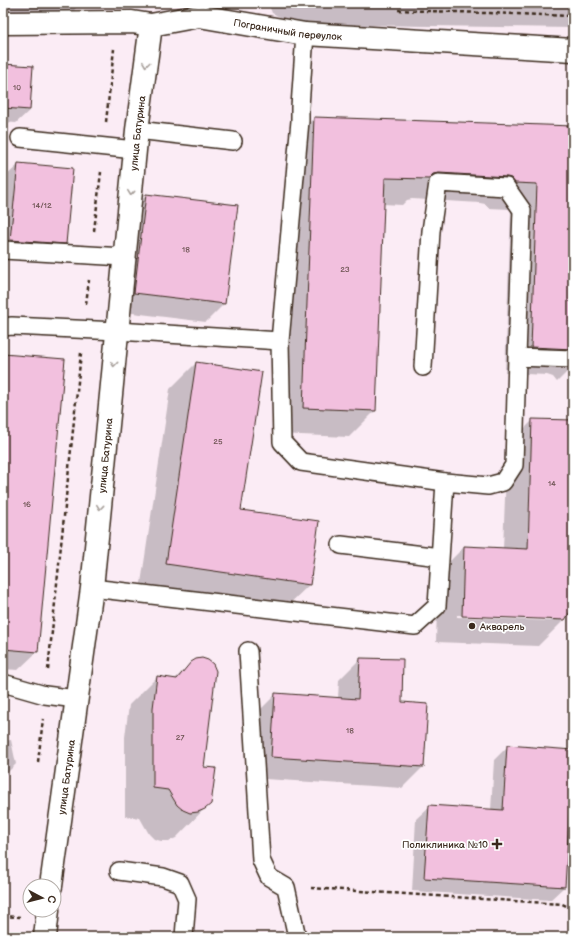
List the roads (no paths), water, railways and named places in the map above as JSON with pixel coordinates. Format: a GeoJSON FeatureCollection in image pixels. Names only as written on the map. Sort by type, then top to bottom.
{"type":"FeatureCollection","features":[{"type":"Feature","properties":{"kind":"street","name":"Пограничный переулок"},"geometry":{"type":"LineString","coordinates":[[3,23],[132,22],[151,25],[199,9],[305,34],[573,50]]}},
{"type":"Feature","properties":{"kind":"street","name":"улица Батурина"},"geometry":{"type":"LineString","coordinates":[[52,878],[92,588],[136,140],[151,25]]}},
{"type":"Feature","properties":{"kind":"street"},"geometry":{"type":"LineString","coordinates":[[45,937],[47,918]]}},
{"type":"Feature","properties":{"kind":"lane"},"geometry":{"type":"LineString","coordinates":[[305,34],[300,121],[280,341],[282,442],[301,462],[445,482],[488,486],[504,482],[514,465],[522,210],[506,187],[438,183],[431,231],[423,366]]}},
{"type":"Feature","properties":{"kind":"lane"},"geometry":{"type":"LineString","coordinates":[[20,138],[103,147],[136,140],[233,140]]}},
{"type":"Feature","properties":{"kind":"lane"},"geometry":{"type":"LineString","coordinates":[[3,250],[124,257]]}},
{"type":"Feature","properties":{"kind":"lane"},"geometry":{"type":"LineString","coordinates":[[3,327],[12,326],[84,329],[280,341]]}},
{"type":"Feature","properties":{"kind":"lane"},"geometry":{"type":"LineString","coordinates":[[517,356],[573,359]]}},
{"type":"Feature","properties":{"kind":"lane"},"geometry":{"type":"LineString","coordinates":[[92,588],[415,626],[437,606],[445,482]]}},
{"type":"Feature","properties":{"kind":"lane"},"geometry":{"type":"LineString","coordinates":[[341,545],[440,557]]}},
{"type":"Feature","properties":{"kind":"lane"},"geometry":{"type":"LineString","coordinates":[[248,651],[260,860],[269,876],[286,887],[297,937]]}},
{"type":"Feature","properties":{"kind":"lane"},"geometry":{"type":"LineString","coordinates":[[3,683],[45,695],[76,699]]}},
{"type":"Feature","properties":{"kind":"lane"},"geometry":{"type":"LineString","coordinates":[[119,871],[163,877],[180,883],[187,899],[184,937]]}},
{"type":"Feature","properties":{"kind":"place","name":"Акварель"},"geometry":{"type":"Point","coordinates":[472,626]}},
{"type":"Feature","properties":{"kind":"place","name":"Поликлиника №10"},"geometry":{"type":"Point","coordinates":[497,844]}}]}
